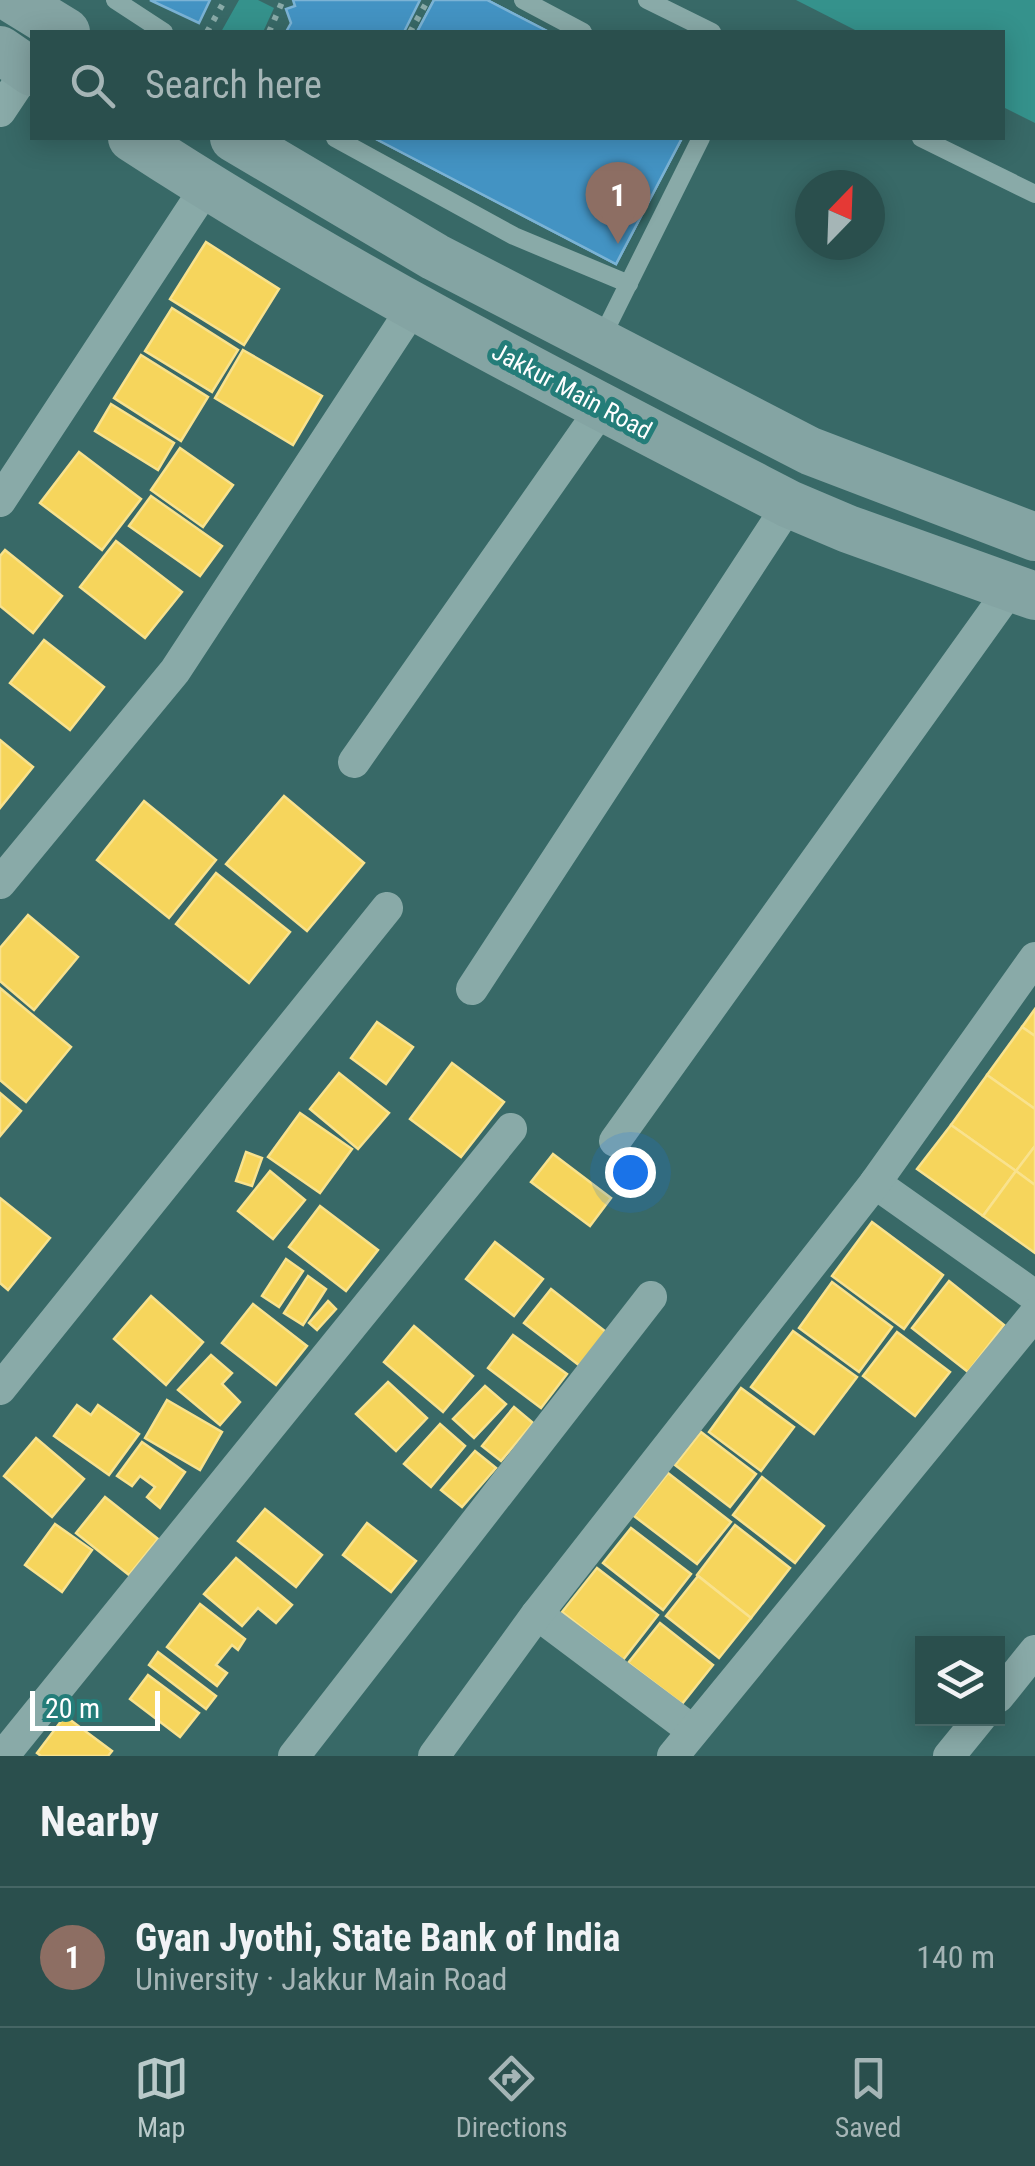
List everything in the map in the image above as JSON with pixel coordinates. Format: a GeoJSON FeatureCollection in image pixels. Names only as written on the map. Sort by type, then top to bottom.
{"type":"FeatureCollection","features":[{"type":"Feature","properties":{"kind":"main road"},"geometry":{"type":"LineString","coordinates":[[14,0],[63,30]]}},
{"type":"Feature","properties":{"kind":"main road","name":"Jakkur Main Road"},"geometry":{"type":"LineString","coordinates":[[135,140],[206,186],[414,306],[789,504],[1023,592]]}},
{"type":"Feature","properties":{"kind":"main road"},"geometry":{"type":"LineString","coordinates":[[237,140],[434,257],[810,451],[1035,537]]}},
{"type":"Feature","properties":{"kind":"street"},"geometry":{"type":"LineString","coordinates":[[0,110],[20,64]]}},
{"type":"Feature","properties":{"kind":"street"},"geometry":{"type":"LineString","coordinates":[[3,490],[206,186]]}},
{"type":"Feature","properties":{"kind":"street"},"geometry":{"type":"LineString","coordinates":[[0,884],[174,671],[414,306]]}},
{"type":"Feature","properties":{"kind":"street"},"geometry":{"type":"LineString","coordinates":[[354,762],[602,408]]}},
{"type":"Feature","properties":{"kind":"street"},"geometry":{"type":"LineString","coordinates":[[472,988],[789,504]]}},
{"type":"Feature","properties":{"kind":"street"},"geometry":{"type":"LineString","coordinates":[[615,1141],[1023,592]]}},
{"type":"Feature","properties":{"kind":"street"},"geometry":{"type":"LineString","coordinates":[[0,1390],[388,908]]}},
{"type":"Feature","properties":{"kind":"street"},"geometry":{"type":"LineString","coordinates":[[434,1756],[537,1614],[875,1183],[1035,958]]}},
{"type":"Feature","properties":{"kind":"street"},"geometry":{"type":"LineString","coordinates":[[3,1756],[510,1129]]}},
{"type":"Feature","properties":{"kind":"street"},"geometry":{"type":"LineString","coordinates":[[875,1183],[1035,1296]]}},
{"type":"Feature","properties":{"kind":"street"},"geometry":{"type":"LineString","coordinates":[[294,1756],[651,1297]]}},
{"type":"Feature","properties":{"kind":"street"},"geometry":{"type":"LineString","coordinates":[[537,1614],[683,1744],[1035,1314]]}},
{"type":"Feature","properties":{"kind":"street"},"geometry":{"type":"LineString","coordinates":[[1005,1688],[1035,1651]]}},
{"type":"Feature","properties":{"kind":"street"},"geometry":{"type":"LineString","coordinates":[[949,1756],[973,1726]]}},
{"type":"Feature","properties":{"kind":"lane"},"geometry":{"type":"LineString","coordinates":[[115,0],[161,30]]}},
{"type":"Feature","properties":{"kind":"lane"},"geometry":{"type":"LineString","coordinates":[[523,0],[579,30]]}},
{"type":"Feature","properties":{"kind":"lane"},"geometry":{"type":"LineString","coordinates":[[647,0],[708,30]]}},
{"type":"Feature","properties":{"kind":"lane"},"geometry":{"type":"LineString","coordinates":[[338,140],[514,236],[628,284]]}},
{"type":"Feature","properties":{"kind":"lane"},"geometry":{"type":"LineString","coordinates":[[599,344],[701,140]]}},
{"type":"Feature","properties":{"kind":"lane"},"geometry":{"type":"LineString","coordinates":[[926,140],[1035,194]]}},
{"type":"Feature","properties":{"kind":"path"},"geometry":{"type":"LineString","coordinates":[[208,30],[226,0]]}},
{"type":"Feature","properties":{"kind":"path"},"geometry":{"type":"LineString","coordinates":[[270,30],[284,0]]}},
{"type":"Feature","properties":{"kind":"path"},"geometry":{"type":"LineString","coordinates":[[411,30],[428,0]]}},
{"type":"Feature","properties":{"kind":"green space"},"geometry":{"type":"Polygon","coordinates":[[[239,0],[258,0],[274,8],[264,30],[222,30],[239,0]]]}},
{"type":"Feature","properties":{"kind":"green space"},"geometry":{"type":"Polygon","coordinates":[[[796,0],[1035,0],[1035,123],[1005,108],[1005,30],[855,30],[796,0]]]}},
{"type":"Feature","properties":{"kind":"building: Homes"},"geometry":{"type":"Polygon","coordinates":[[[206,242],[279,289],[244,345],[170,299],[206,242]]]}},
{"type":"Feature","properties":{"kind":"building: Homes"},"geometry":{"type":"Polygon","coordinates":[[[172,308],[238,350],[212,392],[145,351],[172,308]]]}},
{"type":"Feature","properties":{"kind":"building: Homes"},"geometry":{"type":"Polygon","coordinates":[[[243,350],[322,396],[293,445],[215,398],[243,350]]]}},
{"type":"Feature","properties":{"kind":"building: Homes"},"geometry":{"type":"Polygon","coordinates":[[[141,355],[208,397],[181,441],[114,398],[141,355]]]}},
{"type":"Feature","properties":{"kind":"building: Homes"},"geometry":{"type":"Polygon","coordinates":[[[111,404],[174,443],[158,470],[95,431],[111,404]]]}},
{"type":"Feature","properties":{"kind":"building: Homes"},"geometry":{"type":"Polygon","coordinates":[[[180,448],[233,485],[203,527],[151,490],[180,448]]]}},
{"type":"Feature","properties":{"kind":"building: Homes"},"geometry":{"type":"Polygon","coordinates":[[[79,452],[141,499],[102,550],[40,503],[79,452]]]}},
{"type":"Feature","properties":{"kind":"building: Homes"},"geometry":{"type":"Polygon","coordinates":[[[151,496],[222,546],[200,576],[129,526],[151,496]]]}},
{"type":"Feature","properties":{"kind":"building: Homes"},"geometry":{"type":"Polygon","coordinates":[[[116,541],[182,592],[145,638],[80,587],[116,541]]]}},
{"type":"Feature","properties":{"kind":"building: Homes"},"geometry":{"type":"Polygon","coordinates":[[[5,550],[62,596],[33,633],[0,606],[0,556],[5,550]]]}},
{"type":"Feature","properties":{"kind":"building: Homes"},"geometry":{"type":"Polygon","coordinates":[[[44,640],[104,687],[70,730],[10,683],[44,640]]]}},
{"type":"Feature","properties":{"kind":"building: Homes"},"geometry":{"type":"Polygon","coordinates":[[[0,740],[33,767],[0,808],[0,740]]]}},
{"type":"Feature","properties":{"kind":"building: Homes"},"geometry":{"type":"Polygon","coordinates":[[[284,796],[364,863],[307,931],[226,864],[284,796]]]}},
{"type":"Feature","properties":{"kind":"building: Homes"},"geometry":{"type":"Polygon","coordinates":[[[144,801],[216,860],[169,918],[97,860],[144,801]]]}},
{"type":"Feature","properties":{"kind":"building: Homes"},"geometry":{"type":"Polygon","coordinates":[[[216,873],[290,932],[249,983],[176,924],[216,873]]]}},
{"type":"Feature","properties":{"kind":"building: Homes"},"geometry":{"type":"Polygon","coordinates":[[[28,915],[78,957],[34,1010],[0,981],[0,948],[28,915]]]}},
{"type":"Feature","properties":{"kind":"building: Homes"},"geometry":{"type":"Polygon","coordinates":[[[0,988],[71,1047],[26,1102],[0,1080],[0,988]]]}},
{"type":"Feature","properties":{"kind":"building: Homes"},"geometry":{"type":"Polygon","coordinates":[[[1035,1009],[1035,1036],[1022,1027],[1035,1009]]]}},
{"type":"Feature","properties":{"kind":"building: Homes"},"geometry":{"type":"Polygon","coordinates":[[[377,1022],[413,1047],[386,1084],[351,1058],[377,1022]]]}},
{"type":"Feature","properties":{"kind":"building: Homes"},"geometry":{"type":"Polygon","coordinates":[[[1022,1027],[1035,1036],[1035,1109],[987,1075],[1022,1027]]]}},
{"type":"Feature","properties":{"kind":"building: Homes"},"geometry":{"type":"Polygon","coordinates":[[[452,1063],[504,1102],[461,1157],[410,1119],[452,1063]]]}},
{"type":"Feature","properties":{"kind":"building: Homes"},"geometry":{"type":"Polygon","coordinates":[[[339,1073],[389,1113],[358,1149],[310,1109],[339,1073]]]}},
{"type":"Feature","properties":{"kind":"building: Homes"},"geometry":{"type":"Polygon","coordinates":[[[987,1075],[1035,1109],[1035,1146],[1016,1171],[951,1125],[987,1075]]]}},
{"type":"Feature","properties":{"kind":"building: Homes"},"geometry":{"type":"Polygon","coordinates":[[[0,1093],[21,1111],[0,1136],[0,1093]]]}},
{"type":"Feature","properties":{"kind":"building: Homes"},"geometry":{"type":"Polygon","coordinates":[[[300,1113],[352,1149],[320,1193],[268,1157],[300,1113]]]}},
{"type":"Feature","properties":{"kind":"building: Homes"},"geometry":{"type":"Polygon","coordinates":[[[951,1125],[1016,1171],[983,1216],[917,1169],[951,1125]]]}},
{"type":"Feature","properties":{"kind":"building: Homes"},"geometry":{"type":"Polygon","coordinates":[[[1035,1146],[1035,1185],[1016,1171],[1035,1146]]]}},
{"type":"Feature","properties":{"kind":"building: Homes"},"geometry":{"type":"Polygon","coordinates":[[[246,1152],[262,1158],[252,1186],[236,1181],[246,1152]]]}},
{"type":"Feature","properties":{"kind":"building: Homes"},"geometry":{"type":"Polygon","coordinates":[[[553,1154],[611,1198],[590,1226],[531,1182],[553,1154]]]}},
{"type":"Feature","properties":{"kind":"building: Homes"},"geometry":{"type":"Polygon","coordinates":[[[270,1171],[305,1200],[273,1239],[238,1211],[270,1171]]]}},
{"type":"Feature","properties":{"kind":"building: Homes"},"geometry":{"type":"Polygon","coordinates":[[[1016,1171],[1035,1185],[1035,1253],[983,1216],[1016,1171]]]}},
{"type":"Feature","properties":{"kind":"building: Homes"},"geometry":{"type":"Polygon","coordinates":[[[0,1198],[50,1238],[8,1290],[0,1283],[0,1198]]]}},
{"type":"Feature","properties":{"kind":"building: Homes"},"geometry":{"type":"Polygon","coordinates":[[[320,1206],[378,1250],[346,1291],[289,1247],[320,1206]]]}},
{"type":"Feature","properties":{"kind":"building: Homes"},"geometry":{"type":"Polygon","coordinates":[[[872,1222],[943,1275],[904,1329],[832,1276],[872,1222]]]}},
{"type":"Feature","properties":{"kind":"building: Homes"},"geometry":{"type":"Polygon","coordinates":[[[495,1242],[543,1279],[514,1316],[466,1279],[495,1242]]]}},
{"type":"Feature","properties":{"kind":"building: Homes"},"geometry":{"type":"Polygon","coordinates":[[[286,1259],[303,1271],[279,1307],[262,1296],[286,1259]]]}},
{"type":"Feature","properties":{"kind":"building: Homes"},"geometry":{"type":"Polygon","coordinates":[[[308,1276],[326,1289],[303,1325],[284,1313],[308,1276]]]}},
{"type":"Feature","properties":{"kind":"building: Homes"},"geometry":{"type":"Polygon","coordinates":[[[949,1281],[1004,1325],[968,1372],[912,1328],[949,1281]]]}},
{"type":"Feature","properties":{"kind":"building: Homes"},"geometry":{"type":"Polygon","coordinates":[[[832,1282],[892,1327],[859,1372],[799,1328],[832,1282]]]}},
{"type":"Feature","properties":{"kind":"building: Homes"},"geometry":{"type":"Polygon","coordinates":[[[551,1289],[606,1332],[580,1366],[524,1323],[551,1289]]]}},
{"type":"Feature","properties":{"kind":"building: Homes"},"geometry":{"type":"Polygon","coordinates":[[[151,1296],[203,1342],[166,1385],[114,1339],[151,1296]]]}},
{"type":"Feature","properties":{"kind":"building: Homes"},"geometry":{"type":"Polygon","coordinates":[[[328,1301],[336,1309],[317,1330],[309,1323],[328,1301]]]}},
{"type":"Feature","properties":{"kind":"building: Homes"},"geometry":{"type":"Polygon","coordinates":[[[253,1304],[307,1346],[276,1385],[222,1343],[253,1304]]]}},
{"type":"Feature","properties":{"kind":"building: Homes"},"geometry":{"type":"Polygon","coordinates":[[[414,1326],[473,1376],[443,1412],[384,1362],[414,1326]]]}},
{"type":"Feature","properties":{"kind":"building: Homes"},"geometry":{"type":"Polygon","coordinates":[[[793,1331],[857,1377],[814,1434],[751,1387],[793,1331]]]}},
{"type":"Feature","properties":{"kind":"building: Homes"},"geometry":{"type":"Polygon","coordinates":[[[897,1332],[950,1372],[915,1416],[863,1376],[897,1332]]]}},
{"type":"Feature","properties":{"kind":"building: Homes"},"geometry":{"type":"Polygon","coordinates":[[[513,1335],[567,1374],[541,1408],[488,1368],[513,1335]]]}},
{"type":"Feature","properties":{"kind":"building: Homes"},"geometry":{"type":"Polygon","coordinates":[[[211,1355],[232,1373],[222,1384],[240,1402],[220,1425],[178,1390],[211,1355]]]}},
{"type":"Feature","properties":{"kind":"building: Homes"},"geometry":{"type":"Polygon","coordinates":[[[388,1382],[427,1418],[396,1451],[356,1414],[388,1382]]]}},
{"type":"Feature","properties":{"kind":"building: Homes"},"geometry":{"type":"Polygon","coordinates":[[[485,1386],[506,1404],[474,1438],[453,1419],[485,1386]]]}},
{"type":"Feature","properties":{"kind":"building: Homes"},"geometry":{"type":"Polygon","coordinates":[[[741,1388],[794,1427],[761,1471],[709,1432],[741,1388]]]}},
{"type":"Feature","properties":{"kind":"building: Homes"},"geometry":{"type":"Polygon","coordinates":[[[167,1400],[222,1432],[200,1470],[145,1438],[167,1400]]]}},
{"type":"Feature","properties":{"kind":"building: Homes"},"geometry":{"type":"Polygon","coordinates":[[[77,1405],[91,1415],[98,1405],[139,1434],[109,1475],[54,1436],[77,1405]]]}},
{"type":"Feature","properties":{"kind":"building: Homes"},"geometry":{"type":"Polygon","coordinates":[[[514,1407],[533,1423],[501,1461],[482,1446],[514,1407]]]}},
{"type":"Feature","properties":{"kind":"building: Homes"},"geometry":{"type":"Polygon","coordinates":[[[440,1424],[465,1446],[431,1487],[404,1464],[440,1424]]]}},
{"type":"Feature","properties":{"kind":"building: Homes"},"geometry":{"type":"Polygon","coordinates":[[[701,1432],[756,1474],[730,1507],[675,1465],[701,1432]]]}},
{"type":"Feature","properties":{"kind":"building: Homes"},"geometry":{"type":"Polygon","coordinates":[[[36,1438],[84,1479],[52,1517],[4,1476],[36,1438]]]}},
{"type":"Feature","properties":{"kind":"building: Homes"},"geometry":{"type":"Polygon","coordinates":[[[142,1442],[185,1472],[160,1508],[147,1497],[155,1487],[140,1476],[132,1486],[117,1476],[142,1442]]]}},
{"type":"Feature","properties":{"kind":"building: Homes"},"geometry":{"type":"Polygon","coordinates":[[[475,1451],[496,1468],[462,1507],[441,1490],[475,1451]]]}},
{"type":"Feature","properties":{"kind":"building: Homes"},"geometry":{"type":"Polygon","coordinates":[[[668,1473],[731,1522],[697,1564],[634,1516],[668,1473]]]}},
{"type":"Feature","properties":{"kind":"building: Homes"},"geometry":{"type":"Polygon","coordinates":[[[762,1477],[824,1526],[795,1563],[733,1515],[762,1477]]]}},
{"type":"Feature","properties":{"kind":"building: Homes"},"geometry":{"type":"Polygon","coordinates":[[[105,1497],[158,1539],[129,1575],[76,1533],[105,1497]]]}},
{"type":"Feature","properties":{"kind":"building: Homes"},"geometry":{"type":"Polygon","coordinates":[[[265,1509],[322,1555],[296,1587],[238,1541],[265,1509]]]}},
{"type":"Feature","properties":{"kind":"building: Homes"},"geometry":{"type":"Polygon","coordinates":[[[367,1523],[416,1561],[391,1592],[343,1555],[367,1523]]]}},
{"type":"Feature","properties":{"kind":"building: Homes"},"geometry":{"type":"Polygon","coordinates":[[[55,1524],[92,1550],[62,1592],[25,1565],[55,1524]]]}},
{"type":"Feature","properties":{"kind":"building: Homes"},"geometry":{"type":"Polygon","coordinates":[[[735,1525],[790,1568],[751,1618],[697,1575],[735,1525]]]}},
{"type":"Feature","properties":{"kind":"building: Homes"},"geometry":{"type":"Polygon","coordinates":[[[631,1528],[691,1574],[663,1610],[603,1563],[631,1528]]]}},
{"type":"Feature","properties":{"kind":"building: Homes"},"geometry":{"type":"Polygon","coordinates":[[[236,1558],[292,1605],[276,1623],[258,1608],[242,1626],[204,1594],[236,1558]]]}},
{"type":"Feature","properties":{"kind":"building: Homes"},"geometry":{"type":"Polygon","coordinates":[[[597,1568],[658,1615],[623,1660],[562,1612],[597,1568]]]}},
{"type":"Feature","properties":{"kind":"building: Homes"},"geometry":{"type":"Polygon","coordinates":[[[698,1576],[751,1618],[719,1658],[666,1616],[698,1576]]]}},
{"type":"Feature","properties":{"kind":"building: Homes"},"geometry":{"type":"Polygon","coordinates":[[[200,1604],[245,1639],[238,1650],[232,1645],[216,1665],[227,1673],[217,1686],[167,1647],[200,1604]]]}},
{"type":"Feature","properties":{"kind":"building: Homes"},"geometry":{"type":"Polygon","coordinates":[[[660,1623],[713,1665],[682,1704],[628,1663],[660,1623]]]}},
{"type":"Feature","properties":{"kind":"building: Homes"},"geometry":{"type":"Polygon","coordinates":[[[158,1652],[216,1696],[206,1709],[149,1665],[158,1652]]]}},
{"type":"Feature","properties":{"kind":"building: Homes"},"geometry":{"type":"Polygon","coordinates":[[[148,1675],[199,1713],[180,1737],[130,1699],[148,1675]]]}},
{"type":"Feature","properties":{"kind":"building: Homes"},"geometry":{"type":"Polygon","coordinates":[[[65,1716],[112,1751],[108,1756],[37,1753],[65,1716]]]}},
{"type":"Feature","properties":{"kind":"building: Schools"},"geometry":{"type":"Polygon","coordinates":[[[150,0],[210,0],[199,23],[150,0]]]}},
{"type":"Feature","properties":{"kind":"building: Schools"},"geometry":{"type":"Polygon","coordinates":[[[293,0],[420,0],[405,30],[287,30],[291,23],[286,9],[295,6],[293,0]]]}},
{"type":"Feature","properties":{"kind":"building: Schools"},"geometry":{"type":"Polygon","coordinates":[[[434,0],[487,0],[545,30],[418,30],[434,0]]]}},
{"type":"Feature","properties":{"kind":"building: Schools"},"geometry":{"type":"Polygon","coordinates":[[[434,0],[487,0],[545,30],[418,30],[434,0]]]}},
{"type":"Feature","properties":{"kind":"building: Schools"},"geometry":{"type":"Polygon","coordinates":[[[378,140],[470,140],[517,163],[529,140],[602,140],[575,193],[599,206],[633,140],[681,140],[616,264],[378,140]]]}},
{"type":"Feature","properties":{"kind":"building: Schools"},"geometry":{"type":"Polygon","coordinates":[[[378,140],[681,140],[616,264],[378,140]]]}},
{"type":"Feature","properties":{"kind":"place","name":"Gyan Jyothi, State Bank of India"},"geometry":{"type":"Point","coordinates":[618,244]}}]}
